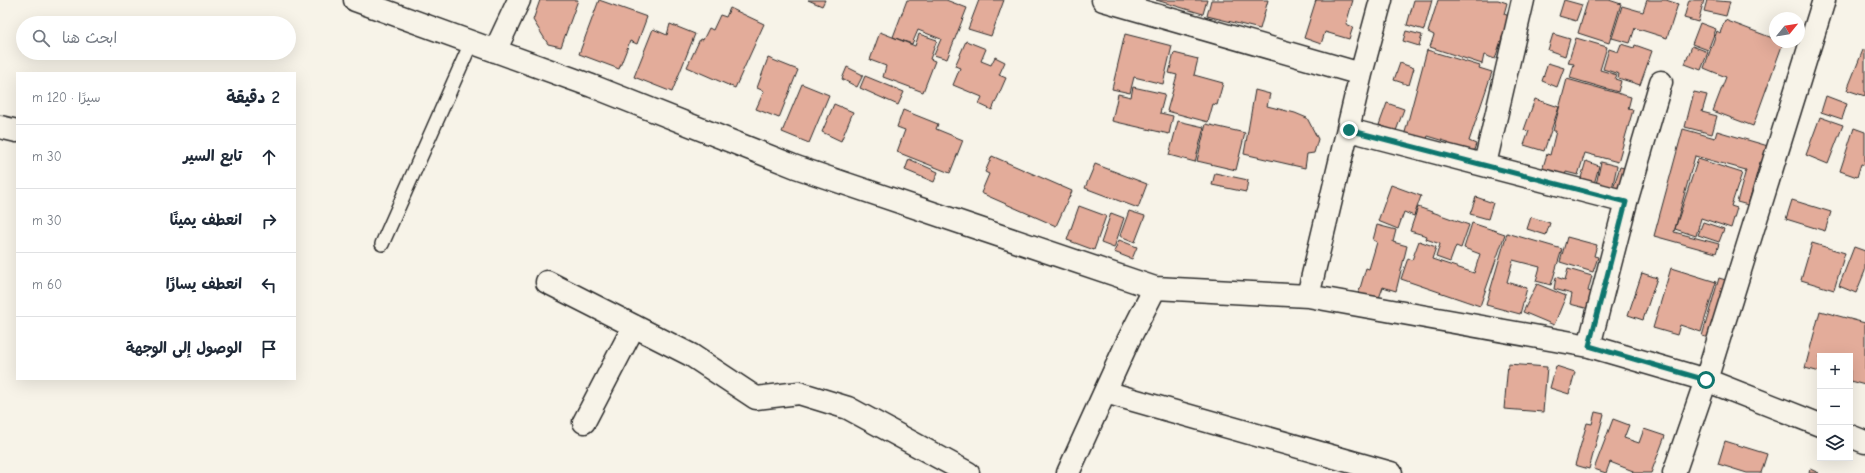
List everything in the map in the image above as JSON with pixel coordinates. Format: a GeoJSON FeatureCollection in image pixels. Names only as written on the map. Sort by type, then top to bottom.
{"type":"FeatureCollection","features":[{"type":"Feature","properties":{"kind":"street"},"geometry":{"type":"LineString","coordinates":[[355,0],[592,86],[796,167],[1155,288],[1308,296],[1589,346],[1706,380],[1817,423]]}},
{"type":"Feature","properties":{"kind":"street"},"geometry":{"type":"LineString","coordinates":[[495,51],[519,0]]}},
{"type":"Feature","properties":{"kind":"street"},"geometry":{"type":"LineString","coordinates":[[1103,0],[1361,74]]}},
{"type":"Feature","properties":{"kind":"street"},"geometry":{"type":"LineString","coordinates":[[1308,296],[1349,130],[1361,74],[1381,0]]}},
{"type":"Feature","properties":{"kind":"street"},"geometry":{"type":"LineString","coordinates":[[1486,164],[1523,0]]}},
{"type":"Feature","properties":{"kind":"street"},"geometry":{"type":"LineString","coordinates":[[1674,473],[1706,380],[1824,0]]}},
{"type":"Feature","properties":{"kind":"street"},"geometry":{"type":"LineString","coordinates":[[1589,346],[1626,202],[1661,82]]}},
{"type":"Feature","properties":{"kind":"street"},"geometry":{"type":"LineString","coordinates":[[0,128],[16,131]]}},
{"type":"Feature","properties":{"kind":"street"},"geometry":{"type":"LineString","coordinates":[[1349,130],[1486,164],[1626,202]]}},
{"type":"Feature","properties":{"kind":"street"},"geometry":{"type":"LineString","coordinates":[[546,282],[691,355],[756,398],[799,394],[848,408],[968,473]]}},
{"type":"Feature","properties":{"kind":"street"},"geometry":{"type":"LineString","coordinates":[[1068,473],[1128,341],[1155,288]]}},
{"type":"Feature","properties":{"kind":"street"},"geometry":{"type":"LineString","coordinates":[[584,422],[634,326]]}},
{"type":"Feature","properties":{"kind":"street"},"geometry":{"type":"LineString","coordinates":[[1105,392],[1391,473]]}},
{"type":"Feature","properties":{"kind":"street"},"geometry":{"type":"LineString","coordinates":[[1853,437],[1865,442]]}},
{"type":"Feature","properties":{"kind":"lane"},"geometry":{"type":"LineString","coordinates":[[382,244],[471,43]]}},
{"type":"Feature","properties":{"kind":"building"},"geometry":{"type":"Polygon","coordinates":[[[540,0],[578,0],[561,47],[548,44],[533,20],[540,0]]]}},
{"type":"Feature","properties":{"kind":"building"},"geometry":{"type":"Polygon","coordinates":[[[599,0],[647,17],[637,44],[630,41],[619,69],[579,54],[599,0]]]}},
{"type":"Feature","properties":{"kind":"building"},"geometry":{"type":"Polygon","coordinates":[[[808,0],[825,0],[822,6],[808,0]]]}},
{"type":"Feature","properties":{"kind":"building"},"geometry":{"type":"Polygon","coordinates":[[[907,0],[946,0],[967,8],[947,59],[934,55],[941,39],[918,30],[912,44],[893,37],[907,0]]]}},
{"type":"Feature","properties":{"kind":"building"},"geometry":{"type":"Polygon","coordinates":[[[979,0],[1004,0],[991,36],[968,29],[979,0]]]}},
{"type":"Feature","properties":{"kind":"building"},"geometry":{"type":"Polygon","coordinates":[[[1156,0],[1207,0],[1203,14],[1156,0]]]}},
{"type":"Feature","properties":{"kind":"building"},"geometry":{"type":"Polygon","coordinates":[[[1211,0],[1268,0],[1260,29],[1207,16],[1211,0]]]}},
{"type":"Feature","properties":{"kind":"building"},"geometry":{"type":"Polygon","coordinates":[[[1316,0],[1353,0],[1346,24],[1353,27],[1349,39],[1325,32],[1321,44],[1304,38],[1316,0]]]}},
{"type":"Feature","properties":{"kind":"building"},"geometry":{"type":"Polygon","coordinates":[[[1414,0],[1432,0],[1424,30],[1407,25],[1414,0]]]}},
{"type":"Feature","properties":{"kind":"building"},"geometry":{"type":"Polygon","coordinates":[[[1438,0],[1498,0],[1507,3],[1504,14],[1509,16],[1495,59],[1484,55],[1482,64],[1430,47],[1434,35],[1428,32],[1438,0]]]}},
{"type":"Feature","properties":{"kind":"building"},"geometry":{"type":"Polygon","coordinates":[[[1564,0],[1582,5],[1576,21],[1559,16],[1564,0]]]}},
{"type":"Feature","properties":{"kind":"building"},"geometry":{"type":"Polygon","coordinates":[[[1588,0],[1609,0],[1621,4],[1609,43],[1578,33],[1588,0]]]}},
{"type":"Feature","properties":{"kind":"building"},"geometry":{"type":"Polygon","coordinates":[[[1647,0],[1666,0],[1678,4],[1667,38],[1635,28],[1630,43],[1612,38],[1622,6],[1643,12],[1647,0]]]}},
{"type":"Feature","properties":{"kind":"building"},"geometry":{"type":"Polygon","coordinates":[[[1689,0],[1704,0],[1698,22],[1684,18],[1689,0]]]}},
{"type":"Feature","properties":{"kind":"building"},"geometry":{"type":"Polygon","coordinates":[[[1707,0],[1730,2],[1726,16],[1704,11],[1707,0]]]}},
{"type":"Feature","properties":{"kind":"building"},"geometry":{"type":"Polygon","coordinates":[[[730,8],[764,24],[735,88],[687,67],[700,39],[703,40],[709,28],[713,30],[720,15],[726,17],[730,8]]]}},
{"type":"Feature","properties":{"kind":"building"},"geometry":{"type":"Polygon","coordinates":[[[1725,20],[1769,37],[1769,48],[1781,48],[1753,126],[1713,111],[1726,77],[1704,68],[1717,31],[1720,33],[1725,20]]]}},
{"type":"Feature","properties":{"kind":"building"},"geometry":{"type":"Polygon","coordinates":[[[1700,23],[1716,29],[1708,50],[1692,44],[1700,23]]]}},
{"type":"Feature","properties":{"kind":"building"},"geometry":{"type":"Polygon","coordinates":[[[670,24],[695,34],[672,92],[634,77],[653,29],[667,35],[670,24]]]}},
{"type":"Feature","properties":{"kind":"building"},"geometry":{"type":"Polygon","coordinates":[[[1406,31],[1422,35],[1419,46],[1403,41],[1406,31]]]}},
{"type":"Feature","properties":{"kind":"building"},"geometry":{"type":"Polygon","coordinates":[[[880,32],[915,46],[919,34],[937,40],[930,59],[935,61],[923,92],[883,77],[886,66],[870,60],[880,32]]]}},
{"type":"Feature","properties":{"kind":"building"},"geometry":{"type":"Polygon","coordinates":[[[1125,34],[1172,46],[1163,84],[1134,77],[1130,93],[1112,89],[1125,34]]]}},
{"type":"Feature","properties":{"kind":"building"},"geometry":{"type":"Polygon","coordinates":[[[1553,34],[1570,39],[1565,56],[1548,50],[1553,34]]]}},
{"type":"Feature","properties":{"kind":"building"},"geometry":{"type":"Polygon","coordinates":[[[1576,38],[1607,47],[1600,70],[1617,75],[1615,79],[1621,81],[1618,92],[1570,78],[1574,64],[1568,63],[1576,38]]]}},
{"type":"Feature","properties":{"kind":"building"},"geometry":{"type":"Polygon","coordinates":[[[966,41],[986,49],[981,61],[991,65],[995,57],[1005,62],[999,75],[1006,78],[992,110],[979,104],[982,97],[953,85],[960,68],[955,66],[966,41]]]}},
{"type":"Feature","properties":{"kind":"building"},"geometry":{"type":"Polygon","coordinates":[[[1621,44],[1634,48],[1635,45],[1652,51],[1640,85],[1618,78],[1619,74],[1603,69],[1609,49],[1618,52],[1621,44]]]}},
{"type":"Feature","properties":{"kind":"building"},"geometry":{"type":"Polygon","coordinates":[[[1692,46],[1708,52],[1701,70],[1685,64],[1692,46]]]}},
{"type":"Feature","properties":{"kind":"building"},"geometry":{"type":"Polygon","coordinates":[[[1427,50],[1480,66],[1479,68],[1492,72],[1469,141],[1476,144],[1471,159],[1445,152],[1448,142],[1428,136],[1424,146],[1403,140],[1427,50]]]}},
{"type":"Feature","properties":{"kind":"building"},"geometry":{"type":"Polygon","coordinates":[[[1863,50],[1865,50],[1865,96],[1847,90],[1863,50]]]}},
{"type":"Feature","properties":{"kind":"building"},"geometry":{"type":"Polygon","coordinates":[[[1174,53],[1198,59],[1194,75],[1223,83],[1217,105],[1213,104],[1208,122],[1167,111],[1177,75],[1169,73],[1174,53]]]}},
{"type":"Feature","properties":{"kind":"building"},"geometry":{"type":"Polygon","coordinates":[[[768,58],[798,70],[779,118],[756,109],[764,91],[757,88],[768,58]]]}},
{"type":"Feature","properties":{"kind":"building"},"geometry":{"type":"Polygon","coordinates":[[[1400,63],[1414,68],[1409,85],[1394,80],[1400,63]]]}},
{"type":"Feature","properties":{"kind":"building"},"geometry":{"type":"Polygon","coordinates":[[[1548,63],[1564,68],[1557,87],[1542,81],[1548,63]]]}},
{"type":"Feature","properties":{"kind":"building"},"geometry":{"type":"Polygon","coordinates":[[[847,67],[863,75],[857,87],[842,79],[847,67]]]}},
{"type":"Feature","properties":{"kind":"building"},"geometry":{"type":"Polygon","coordinates":[[[865,76],[904,92],[898,105],[860,88],[865,76]]]}},
{"type":"Feature","properties":{"kind":"building"},"geometry":{"type":"Polygon","coordinates":[[[1567,79],[1631,97],[1628,109],[1633,110],[1618,162],[1585,153],[1578,175],[1566,172],[1563,183],[1540,177],[1547,154],[1550,155],[1556,131],[1553,131],[1567,79]]]}},
{"type":"Feature","properties":{"kind":"building"},"geometry":{"type":"Polygon","coordinates":[[[802,84],[829,95],[809,143],[782,132],[802,84]]]}},
{"type":"Feature","properties":{"kind":"building"},"geometry":{"type":"Polygon","coordinates":[[[1133,87],[1165,94],[1160,113],[1173,116],[1169,134],[1112,121],[1118,94],[1131,97],[1133,87]]]}},
{"type":"Feature","properties":{"kind":"building"},"geometry":{"type":"Polygon","coordinates":[[[1255,90],[1270,94],[1267,106],[1295,113],[1307,118],[1318,139],[1314,153],[1307,154],[1305,168],[1244,154],[1255,90]]]}},
{"type":"Feature","properties":{"kind":"building"},"geometry":{"type":"Polygon","coordinates":[[[1694,92],[1707,95],[1702,112],[1717,116],[1712,134],[1685,127],[1694,92]]]}},
{"type":"Feature","properties":{"kind":"building"},"geometry":{"type":"Polygon","coordinates":[[[1826,96],[1847,104],[1842,119],[1821,112],[1826,96]]]}},
{"type":"Feature","properties":{"kind":"building"},"geometry":{"type":"Polygon","coordinates":[[[1535,99],[1559,107],[1544,151],[1524,145],[1529,131],[1524,130],[1535,99]]]}},
{"type":"Feature","properties":{"kind":"building"},"geometry":{"type":"Polygon","coordinates":[[[1387,103],[1404,109],[1396,131],[1379,125],[1387,103]]]}},
{"type":"Feature","properties":{"kind":"building"},"geometry":{"type":"Polygon","coordinates":[[[834,104],[853,112],[841,141],[822,132],[834,104]]]}},
{"type":"Feature","properties":{"kind":"building"},"geometry":{"type":"Polygon","coordinates":[[[903,110],[938,124],[936,129],[963,140],[950,173],[897,152],[905,130],[897,127],[903,110]]]}},
{"type":"Feature","properties":{"kind":"building"},"geometry":{"type":"Polygon","coordinates":[[[1820,117],[1843,125],[1828,164],[1806,155],[1820,117]]]}},
{"type":"Feature","properties":{"kind":"building"},"geometry":{"type":"Polygon","coordinates":[[[1178,121],[1204,127],[1195,162],[1169,155],[1178,121]]]}},
{"type":"Feature","properties":{"kind":"building"},"geometry":{"type":"Polygon","coordinates":[[[1206,124],[1245,133],[1236,170],[1197,161],[1206,124]]]}},
{"type":"Feature","properties":{"kind":"building"},"geometry":{"type":"Polygon","coordinates":[[[1854,128],[1865,132],[1865,165],[1861,164],[1857,177],[1840,171],[1854,128]]]}},
{"type":"Feature","properties":{"kind":"building"},"geometry":{"type":"Polygon","coordinates":[[[1683,129],[1715,138],[1717,131],[1768,146],[1763,163],[1760,162],[1748,205],[1737,202],[1746,170],[1695,156],[1674,232],[1719,244],[1716,253],[1654,236],[1683,129]]]}},
{"type":"Feature","properties":{"kind":"building"},"geometry":{"type":"Polygon","coordinates":[[[992,156],[1072,191],[1056,226],[981,193],[989,174],[985,172],[992,156]]]}},
{"type":"Feature","properties":{"kind":"building"},"geometry":{"type":"Polygon","coordinates":[[[909,159],[938,172],[934,182],[905,170],[909,159]]]}},
{"type":"Feature","properties":{"kind":"building"},"geometry":{"type":"Polygon","coordinates":[[[1698,159],[1742,173],[1731,206],[1737,208],[1731,228],[1701,218],[1696,236],[1675,229],[1698,159]]]}},
{"type":"Feature","properties":{"kind":"building"},"geometry":{"type":"Polygon","coordinates":[[[1586,161],[1599,166],[1589,202],[1575,198],[1586,161]]]}},
{"type":"Feature","properties":{"kind":"building"},"geometry":{"type":"Polygon","coordinates":[[[1601,162],[1617,166],[1609,202],[1593,198],[1601,162]]]}},
{"type":"Feature","properties":{"kind":"building"},"geometry":{"type":"Polygon","coordinates":[[[1095,164],[1147,184],[1138,208],[1085,188],[1095,164]]]}},
{"type":"Feature","properties":{"kind":"building"},"geometry":{"type":"Polygon","coordinates":[[[1620,167],[1628,169],[1621,191],[1613,188],[1620,167]]]}},
{"type":"Feature","properties":{"kind":"building"},"geometry":{"type":"Polygon","coordinates":[[[1215,173],[1248,180],[1246,192],[1212,185],[1215,173]]]}},
{"type":"Feature","properties":{"kind":"building"},"geometry":{"type":"Polygon","coordinates":[[[1391,185],[1421,196],[1414,216],[1404,212],[1398,229],[1378,221],[1391,185]]]}},
{"type":"Feature","properties":{"kind":"building"},"geometry":{"type":"Polygon","coordinates":[[[1476,197],[1493,203],[1488,219],[1470,214],[1476,197]]]}},
{"type":"Feature","properties":{"kind":"building"},"geometry":{"type":"Polygon","coordinates":[[[1792,200],[1831,212],[1825,231],[1786,219],[1792,200]]]}},
{"type":"Feature","properties":{"kind":"building"},"geometry":{"type":"Polygon","coordinates":[[[1079,206],[1106,216],[1094,250],[1067,240],[1079,206]]]}},
{"type":"Feature","properties":{"kind":"building"},"geometry":{"type":"Polygon","coordinates":[[[1418,207],[1469,225],[1461,248],[1456,246],[1450,262],[1436,257],[1440,244],[1426,239],[1427,236],[1410,231],[1418,207]]]}},
{"type":"Feature","properties":{"kind":"building"},"geometry":{"type":"Polygon","coordinates":[[[1129,211],[1145,216],[1135,242],[1120,236],[1129,211]]]}},
{"type":"Feature","properties":{"kind":"building"},"geometry":{"type":"Polygon","coordinates":[[[1111,213],[1124,218],[1114,248],[1101,243],[1111,213]]]}},
{"type":"Feature","properties":{"kind":"building"},"geometry":{"type":"Polygon","coordinates":[[[1531,217],[1550,223],[1546,235],[1527,229],[1531,217]]]}},
{"type":"Feature","properties":{"kind":"building"},"geometry":{"type":"Polygon","coordinates":[[[1703,222],[1724,229],[1719,242],[1698,235],[1703,222]]]}},
{"type":"Feature","properties":{"kind":"building"},"geometry":{"type":"Polygon","coordinates":[[[1472,223],[1505,234],[1480,306],[1401,279],[1408,258],[1412,260],[1419,241],[1436,247],[1432,259],[1474,273],[1480,254],[1464,248],[1472,223]]]}},
{"type":"Feature","properties":{"kind":"building"},"geometry":{"type":"Polygon","coordinates":[[[1377,225],[1396,230],[1393,242],[1407,246],[1396,291],[1383,287],[1378,301],[1358,295],[1366,268],[1369,269],[1377,242],[1373,240],[1377,225]]]}},
{"type":"Feature","properties":{"kind":"building"},"geometry":{"type":"Polygon","coordinates":[[[1507,233],[1562,249],[1551,285],[1536,281],[1540,267],[1513,260],[1507,282],[1527,288],[1520,314],[1486,305],[1507,233]]]}},
{"type":"Feature","properties":{"kind":"building"},"geometry":{"type":"Polygon","coordinates":[[[1567,237],[1597,245],[1594,256],[1598,257],[1593,272],[1560,262],[1567,237]]]}},
{"type":"Feature","properties":{"kind":"building"},"geometry":{"type":"Polygon","coordinates":[[[1119,240],[1137,247],[1132,259],[1114,252],[1119,240]]]}},
{"type":"Feature","properties":{"kind":"building"},"geometry":{"type":"Polygon","coordinates":[[[1812,243],[1845,253],[1834,290],[1801,280],[1812,243]]]}},
{"type":"Feature","properties":{"kind":"building"},"geometry":{"type":"Polygon","coordinates":[[[1854,247],[1865,251],[1865,271],[1856,293],[1839,286],[1854,247]]]}},
{"type":"Feature","properties":{"kind":"building"},"geometry":{"type":"Polygon","coordinates":[[[1671,268],[1716,282],[1701,332],[1680,325],[1677,335],[1653,328],[1671,268]]]}},
{"type":"Feature","properties":{"kind":"building"},"geometry":{"type":"Polygon","coordinates":[[[1568,269],[1592,276],[1588,291],[1597,294],[1593,310],[1570,304],[1572,294],[1554,289],[1556,277],[1565,280],[1568,269]]]}},
{"type":"Feature","properties":{"kind":"building"},"geometry":{"type":"Polygon","coordinates":[[[1642,273],[1657,278],[1643,320],[1628,315],[1642,273]]]}},
{"type":"Feature","properties":{"kind":"building"},"geometry":{"type":"Polygon","coordinates":[[[1719,278],[1729,281],[1712,339],[1702,336],[1719,278]]]}},
{"type":"Feature","properties":{"kind":"building"},"geometry":{"type":"Polygon","coordinates":[[[1537,284],[1566,296],[1554,325],[1523,312],[1537,284]]]}},
{"type":"Feature","properties":{"kind":"building"},"geometry":{"type":"Polygon","coordinates":[[[1820,311],[1865,323],[1865,385],[1853,382],[1853,353],[1817,353],[1817,371],[1805,368],[1820,311]]]}},
{"type":"Feature","properties":{"kind":"building"},"geometry":{"type":"Polygon","coordinates":[[[1508,364],[1547,367],[1543,412],[1504,409],[1508,364]]]}},
{"type":"Feature","properties":{"kind":"building"},"geometry":{"type":"Polygon","coordinates":[[[1556,366],[1575,372],[1569,394],[1550,388],[1556,366]]]}},
{"type":"Feature","properties":{"kind":"building"},"geometry":{"type":"Polygon","coordinates":[[[1595,412],[1604,414],[1589,469],[1575,465],[1587,423],[1592,424],[1595,412]]]}},
{"type":"Feature","properties":{"kind":"building"},"geometry":{"type":"Polygon","coordinates":[[[1613,419],[1629,425],[1624,438],[1639,443],[1644,429],[1665,436],[1651,473],[1632,473],[1633,471],[1610,462],[1606,473],[1594,469],[1613,419]]]}},
{"type":"Feature","properties":{"kind":"building"},"geometry":{"type":"Polygon","coordinates":[[[1725,441],[1767,454],[1761,473],[1747,473],[1718,464],[1725,441]]]}},
{"type":"Feature","properties":{"kind":"building"},"geometry":{"type":"Polygon","coordinates":[[[1810,469],[1819,473],[1809,473],[1810,469]]]}},
{"type":"Feature","properties":{"kind":"route"},"geometry":{"type":"LineString","coordinates":[[1349,130],[1486,164],[1626,202],[1589,346],[1706,380]]}}]}
